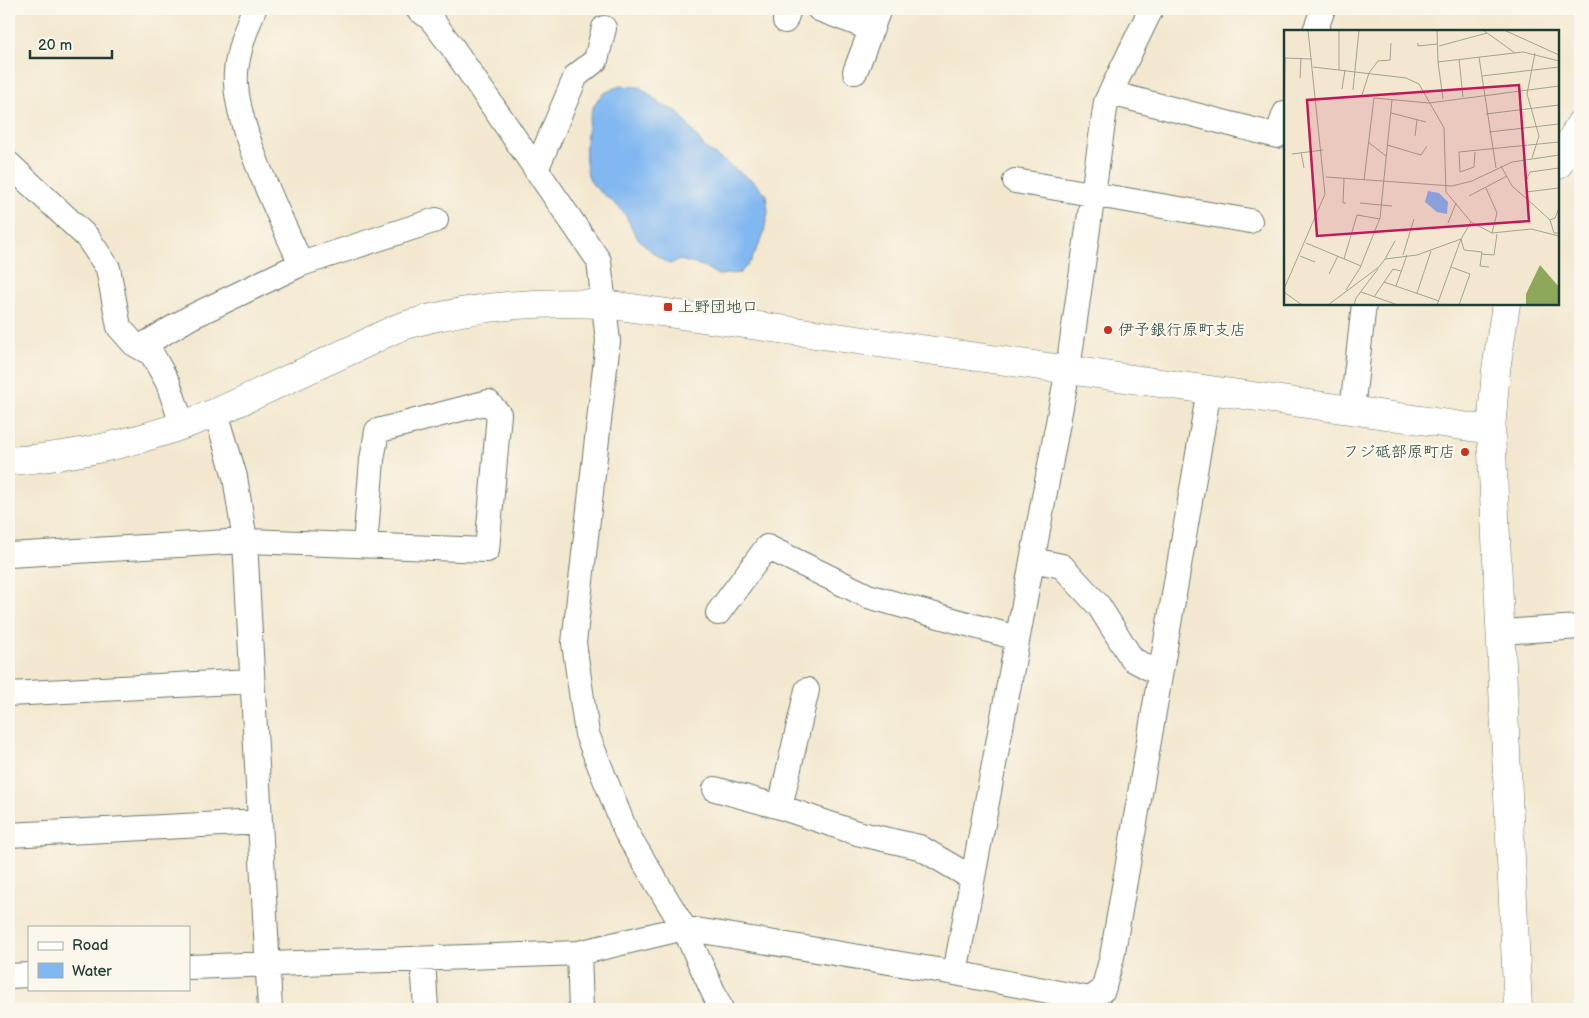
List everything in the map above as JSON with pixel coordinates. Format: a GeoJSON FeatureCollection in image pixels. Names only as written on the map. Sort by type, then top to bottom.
{"type":"FeatureCollection","features":[{"type":"Feature","properties":{"kind":"street"},"geometry":{"type":"LineString","coordinates":[[254,9],[243,38],[236,73],[239,110],[252,148],[301,264]]}},
{"type":"Feature","properties":{"kind":"street"},"geometry":{"type":"LineString","coordinates":[[819,9],[875,19],[855,72]]}},
{"type":"Feature","properties":{"kind":"street"},"geometry":{"type":"LineString","coordinates":[[955,973],[1068,369],[1106,102],[1151,9]]}},
{"type":"Feature","properties":{"kind":"street"},"geometry":{"type":"LineString","coordinates":[[1315,30],[1323,9]]}},
{"type":"Feature","properties":{"kind":"street"},"geometry":{"type":"LineString","coordinates":[[430,12],[599,261],[608,341],[574,643],[587,734],[626,832],[684,928],[721,1009]]}},
{"type":"Feature","properties":{"kind":"street"},"geometry":{"type":"LineString","coordinates":[[536,170],[576,76],[596,60],[604,28]]}},
{"type":"Feature","properties":{"kind":"street"},"geometry":{"type":"LineString","coordinates":[[1110,93],[1277,136],[1284,116]]}},
{"type":"Feature","properties":{"kind":"street"},"geometry":{"type":"LineString","coordinates":[[1559,164],[1580,124]]}},
{"type":"Feature","properties":{"kind":"street"},"geometry":{"type":"LineString","coordinates":[[9,164],[87,237],[108,268],[119,327],[140,347],[152,354],[168,384],[182,424]]}},
{"type":"Feature","properties":{"kind":"street"},"geometry":{"type":"LineString","coordinates":[[1015,180],[1250,221]]}},
{"type":"Feature","properties":{"kind":"street"},"geometry":{"type":"LineString","coordinates":[[140,347],[191,317],[301,264],[436,220]]}},
{"type":"Feature","properties":{"kind":"street"},"geometry":{"type":"LineString","coordinates":[[9,461],[49,458],[98,450],[146,437],[216,412],[405,326],[509,306],[555,301],[604,304],[1491,430]]}},
{"type":"Feature","properties":{"kind":"street"},"geometry":{"type":"LineString","coordinates":[[1352,410],[1364,305]]}},
{"type":"Feature","properties":{"kind":"street"},"geometry":{"type":"LineString","coordinates":[[1506,305],[1496,370],[1491,430],[1518,1009]]}},
{"type":"Feature","properties":{"kind":"street"},"geometry":{"type":"LineString","coordinates":[[190,968],[578,953],[684,928],[955,973],[1090,999],[1103,990],[1112,958],[1209,390]]}},
{"type":"Feature","properties":{"kind":"street"},"geometry":{"type":"LineString","coordinates":[[9,555],[245,542],[487,550],[499,414],[488,402],[377,432],[372,460],[365,545]]}},
{"type":"Feature","properties":{"kind":"street"},"geometry":{"type":"LineString","coordinates":[[216,412],[235,477],[245,542],[270,1009]]}},
{"type":"Feature","properties":{"kind":"street"},"geometry":{"type":"LineString","coordinates":[[718,613],[768,547],[868,596],[1018,638]]}},
{"type":"Feature","properties":{"kind":"street"},"geometry":{"type":"LineString","coordinates":[[1032,560],[1062,566],[1099,606],[1132,659],[1160,674]]}},
{"type":"Feature","properties":{"kind":"street"},"geometry":{"type":"LineString","coordinates":[[1500,632],[1580,627]]}},
{"type":"Feature","properties":{"kind":"street"},"geometry":{"type":"LineString","coordinates":[[9,694],[252,681]]}},
{"type":"Feature","properties":{"kind":"street"},"geometry":{"type":"LineString","coordinates":[[780,807],[807,690]]}},
{"type":"Feature","properties":{"kind":"street"},"geometry":{"type":"LineString","coordinates":[[715,789],[780,807],[857,833],[919,847],[972,878]]}},
{"type":"Feature","properties":{"kind":"street"},"geometry":{"type":"LineString","coordinates":[[9,835],[260,822]]}},
{"type":"Feature","properties":{"kind":"street"},"geometry":{"type":"LineString","coordinates":[[578,953],[581,1009]]}},
{"type":"Feature","properties":{"kind":"street"},"geometry":{"type":"LineString","coordinates":[[423,959],[426,1009]]}},
{"type":"Feature","properties":{"kind":"street"},"geometry":{"type":"LineString","coordinates":[[9,976],[28,975]]}},
{"type":"Feature","properties":{"kind":"water"},"geometry":{"type":"Polygon","coordinates":[[[621,86],[640,87],[663,106],[677,111],[705,148],[755,183],[766,194],[768,212],[763,236],[751,261],[740,273],[718,275],[703,266],[680,260],[669,264],[640,241],[626,216],[593,185],[589,177],[586,156],[589,119],[598,99],[607,92],[621,86]]]}},
{"type":"Feature","properties":{"kind":"place","name":"上野団地口"},"geometry":{"type":"Point","coordinates":[668,307]}},
{"type":"Feature","properties":{"kind":"place","name":"伊予銀行原町支店"},"geometry":{"type":"Point","coordinates":[1108,330]}},
{"type":"Feature","properties":{"kind":"place","name":"フジ砥部原町店"},"geometry":{"type":"Point","coordinates":[1465,452]}}]}
